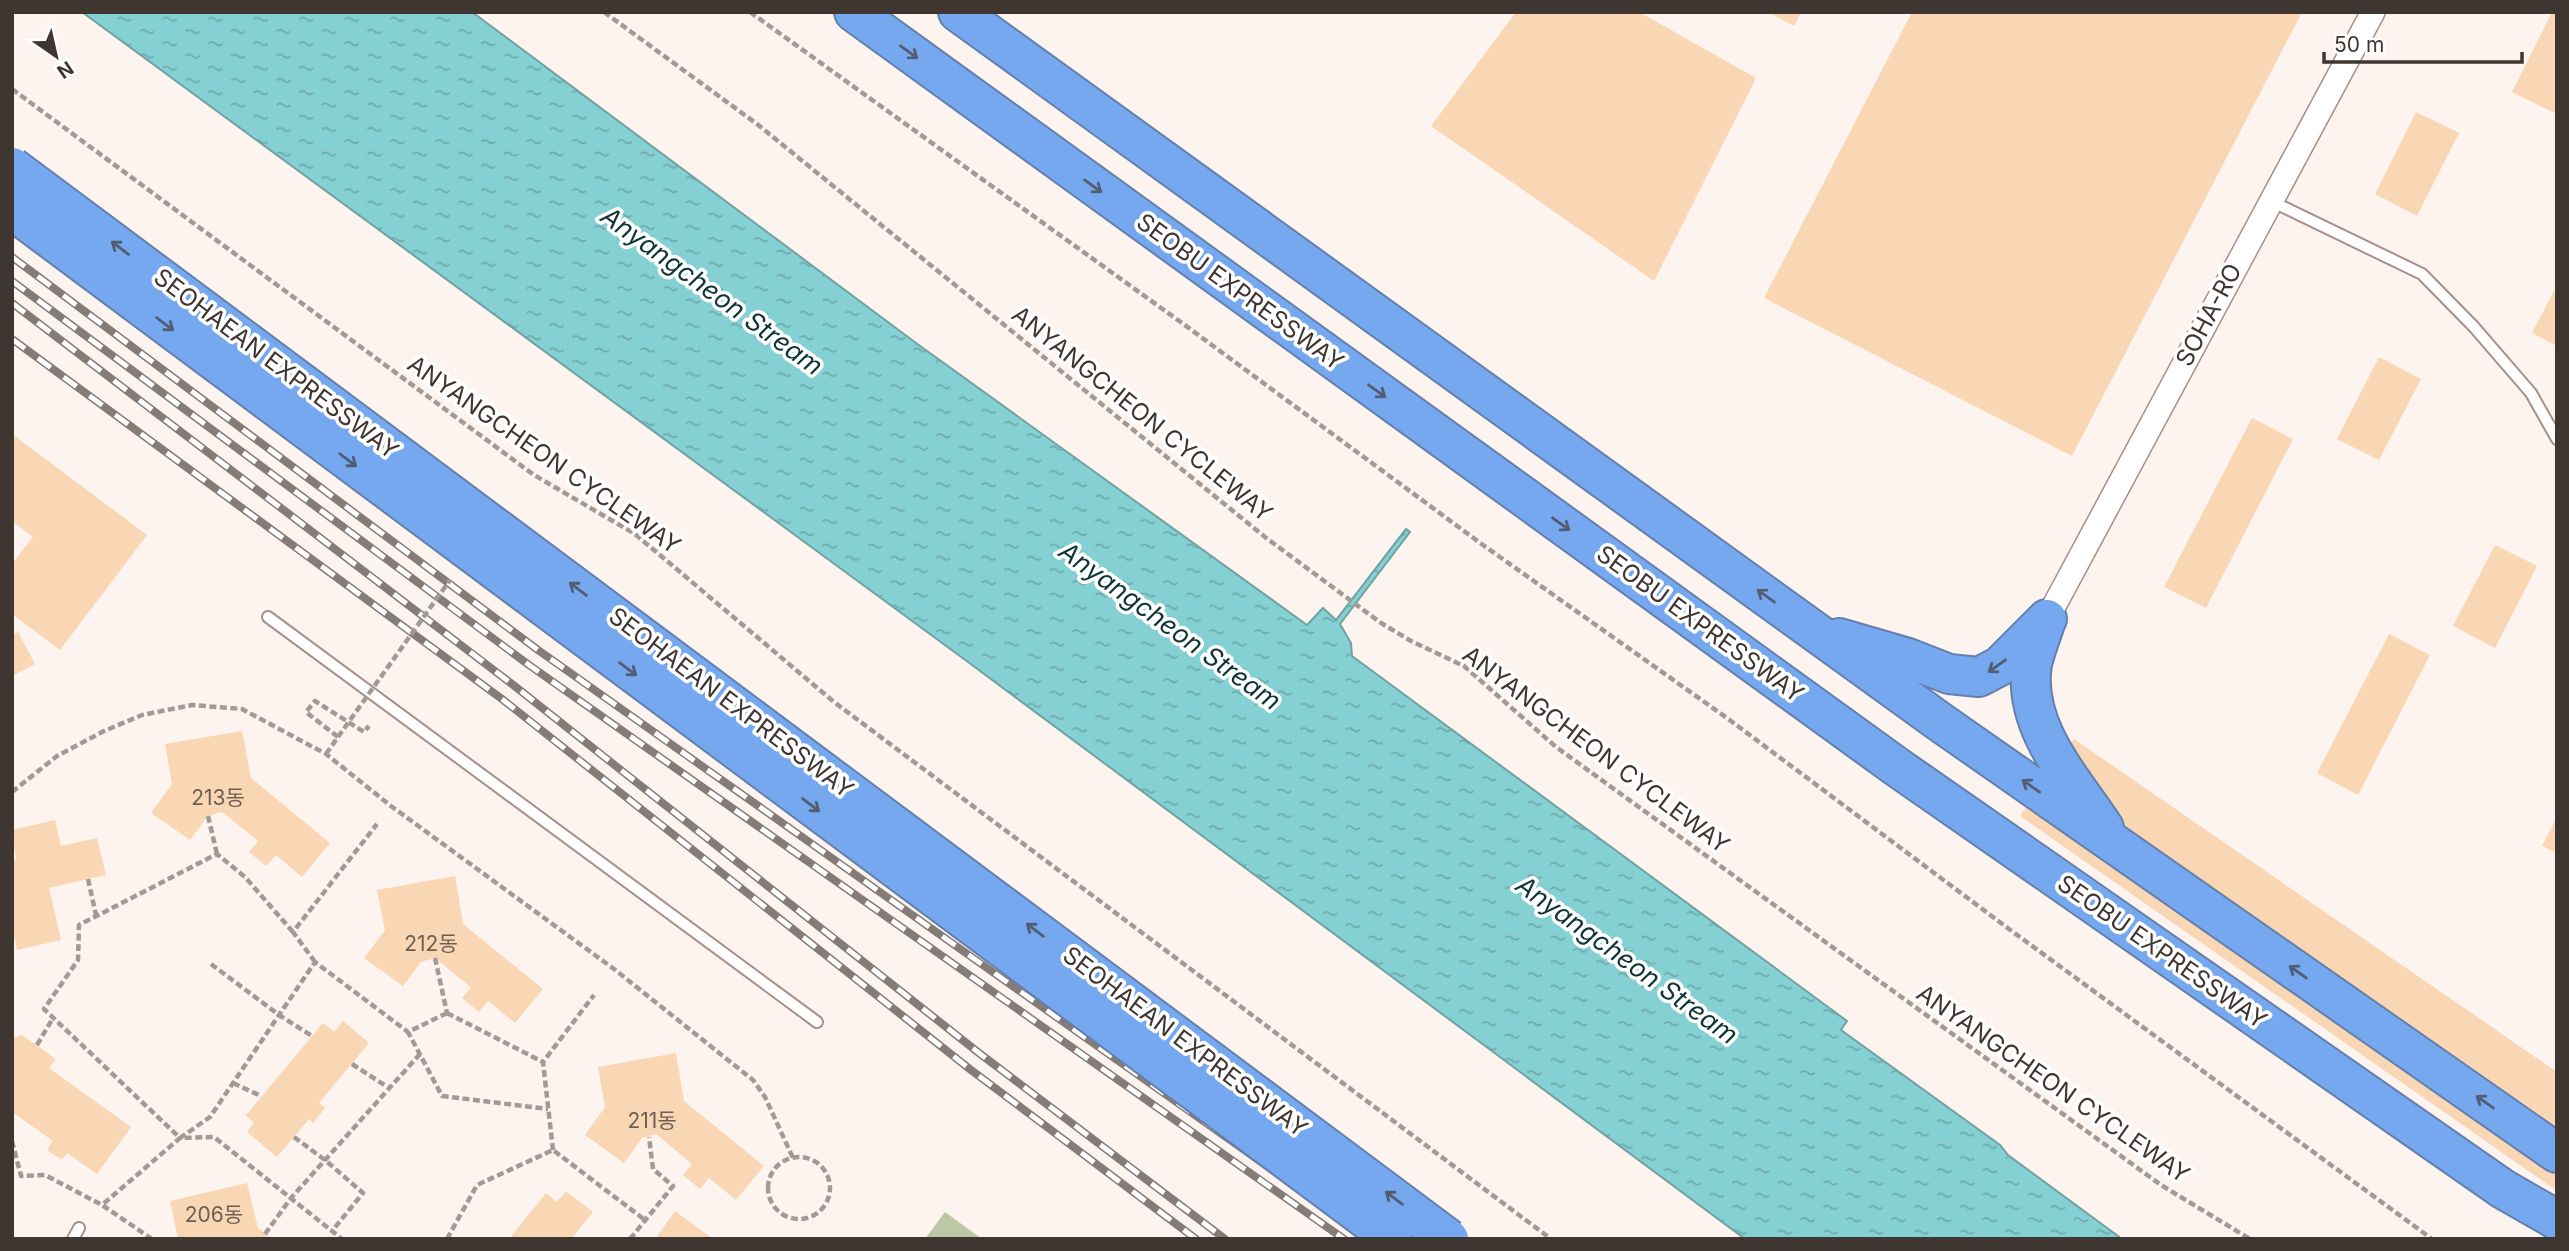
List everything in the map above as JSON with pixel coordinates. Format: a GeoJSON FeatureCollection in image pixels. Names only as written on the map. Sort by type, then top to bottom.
{"type":"FeatureCollection","features":[{"type":"Feature","properties":{"kind":"highway","name":"SEOBU EXPRESSWAY"},"geometry":{"type":"LineString","coordinates":[[854,12],[1897,767],[2504,1189],[2557,1220]]}},
{"type":"Feature","properties":{"kind":"highway"},"geometry":{"type":"LineString","coordinates":[[958,12],[1812,629],[2551,1148]]}},
{"type":"Feature","properties":{"kind":"highway","name":"SEOHAEAN EXPRESSWAY"},"geometry":{"type":"LineString","coordinates":[[12,167],[1449,1239]]}},
{"type":"Feature","properties":{"kind":"highway","name":"SEOHAEAN EXPRESSWAY"},"geometry":{"type":"LineString","coordinates":[[12,210],[1393,1239]]}},
{"type":"Feature","properties":{"kind":"highway"},"geometry":{"type":"LineString","coordinates":[[1812,629],[1908,658],[1949,674],[1979,677],[2000,666],[2046,619]]}},
{"type":"Feature","properties":{"kind":"highway"},"geometry":{"type":"LineString","coordinates":[[2046,619],[2033,663],[2031,688],[2034,713],[2043,736],[2115,844]]}},
{"type":"Feature","properties":{"kind":"highway"},"geometry":{"type":"LineString","coordinates":[[2504,1189],[2557,1233]]}},
{"type":"Feature","properties":{"kind":"street","name":"SOHA-RO"},"geometry":{"type":"LineString","coordinates":[[2046,619],[2373,12]]}},
{"type":"Feature","properties":{"kind":"lane"},"geometry":{"type":"LineString","coordinates":[[2270,200],[2422,274],[2474,327],[2530,393],[2557,439]]}},
{"type":"Feature","properties":{"kind":"lane"},"geometry":{"type":"LineString","coordinates":[[268,617],[817,1021]]}},
{"type":"Feature","properties":{"kind":"path","name":"ANYANGCHEON CYCLEWAY"},"geometry":{"type":"LineString","coordinates":[[604,12],[757,124],[1265,537],[1381,623],[1411,641],[1464,666],[1556,747],[2161,1185],[2250,1239]]}},
{"type":"Feature","properties":{"kind":"path"},"geometry":{"type":"LineString","coordinates":[[750,12],[1182,323],[1483,545],[1727,718],[2432,1239]]}},
{"type":"Feature","properties":{"kind":"path","name":"ANYANGCHEON CYCLEWAY"},"geometry":{"type":"LineString","coordinates":[[12,89],[534,475],[635,534],[834,702],[1551,1239]]}},
{"type":"Feature","properties":{"kind":"path"},"geometry":{"type":"LineString","coordinates":[[326,754],[450,580]]}},
{"type":"Feature","properties":{"kind":"path"},"geometry":{"type":"LineString","coordinates":[[338,737],[306,712],[315,701],[364,732],[369,726]]}},
{"type":"Feature","properties":{"kind":"path"},"geometry":{"type":"LineString","coordinates":[[12,792],[57,756],[142,715],[192,705],[242,709],[326,754],[391,806],[614,969],[753,1080],[765,1097],[793,1158]]}},
{"type":"Feature","properties":{"kind":"path"},"geometry":{"type":"LineString","coordinates":[[208,816],[217,854],[246,877],[316,961],[408,1032],[442,1096],[548,1110]]}},
{"type":"Feature","properties":{"kind":"path"},"geometry":{"type":"LineString","coordinates":[[293,932],[377,824]]}},
{"type":"Feature","properties":{"kind":"path"},"geometry":{"type":"LineString","coordinates":[[217,854],[79,925],[78,960],[44,1009],[180,1138],[214,1137],[342,1239]]}},
{"type":"Feature","properties":{"kind":"path"},"geometry":{"type":"LineString","coordinates":[[88,879],[96,915]]}},
{"type":"Feature","properties":{"kind":"path"},"geometry":{"type":"LineString","coordinates":[[435,958],[447,1013]]}},
{"type":"Feature","properties":{"kind":"path"},"geometry":{"type":"LineString","coordinates":[[102,1205],[180,1138],[210,1117],[316,961]]}},
{"type":"Feature","properties":{"kind":"path"},"geometry":{"type":"LineString","coordinates":[[211,964],[312,1036]]}},
{"type":"Feature","properties":{"kind":"path"},"geometry":{"type":"LineString","coordinates":[[594,995],[543,1062],[553,1150],[645,1220]]}},
{"type":"Feature","properties":{"kind":"path"},"geometry":{"type":"LineString","coordinates":[[408,1032],[447,1013]]}},
{"type":"Feature","properties":{"kind":"path"},"geometry":{"type":"LineString","coordinates":[[447,1013],[543,1062]]}},
{"type":"Feature","properties":{"kind":"path"},"geometry":{"type":"LineString","coordinates":[[37,1045],[53,1018]]}},
{"type":"Feature","properties":{"kind":"path"},"geometry":{"type":"LineString","coordinates":[[265,1234],[290,1198],[420,1054]]}},
{"type":"Feature","properties":{"kind":"path"},"geometry":{"type":"LineString","coordinates":[[352,1064],[389,1088]]}},
{"type":"Feature","properties":{"kind":"path"},"geometry":{"type":"LineString","coordinates":[[233,1083],[261,1096]]}},
{"type":"Feature","properties":{"kind":"path"},"geometry":{"type":"LineString","coordinates":[[294,1137],[363,1193],[332,1231]]}},
{"type":"Feature","properties":{"kind":"path"},"geometry":{"type":"LineString","coordinates":[[630,1239],[673,1186],[653,1170],[649,1137]]}},
{"type":"Feature","properties":{"kind":"path"},"geometry":{"type":"LineString","coordinates":[[12,1141],[21,1176],[45,1175],[102,1205],[152,1239]]}},
{"type":"Feature","properties":{"kind":"path"},"geometry":{"type":"LineString","coordinates":[[447,1239],[477,1185],[553,1150]]}},
{"type":"Feature","properties":{"kind":"path"},"geometry":{"type":"LineString","coordinates":[[793,1158],[813,1160],[821,1167],[830,1185],[825,1205],[818,1213],[808,1218],[788,1218],[779,1213],[769,1196],[768,1186],[775,1168],[793,1158]]}},
{"type":"Feature","properties":{"kind":"green space"},"geometry":{"type":"Polygon","coordinates":[[[945,1212],[982,1239],[925,1239],[945,1212]]]}},
{"type":"Feature","properties":{"kind":"water","name":"Anyangcheon Stream"},"geometry":{"type":"Polygon","coordinates":[[[82,12],[472,12],[916,343],[1307,625],[1323,608],[1336,620],[1406,529],[1410,532],[1340,624],[1351,643],[1352,656],[1847,1021],[1841,1030],[2000,1145],[2008,1155],[2122,1239],[1745,1239],[968,662],[82,12]]]}},
{"type":"Feature","properties":{"kind":"building"},"geometry":{"type":"Polygon","coordinates":[[[1516,12],[1639,12],[1756,78],[1654,281],[1431,126],[1516,12]]]}},
{"type":"Feature","properties":{"kind":"building"},"geometry":{"type":"Polygon","coordinates":[[[1768,12],[1801,12],[1794,26],[1768,12]]]}},
{"type":"Feature","properties":{"kind":"building"},"geometry":{"type":"Polygon","coordinates":[[[1912,12],[2302,12],[2072,456],[1764,298],[1912,12]]]}},
{"type":"Feature","properties":{"kind":"building"},"geometry":{"type":"Polygon","coordinates":[[[2552,12],[2557,12],[2557,108],[2554,113],[2512,92],[2552,12]]]}},
{"type":"Feature","properties":{"kind":"building"},"geometry":{"type":"Polygon","coordinates":[[[2416,112],[2459,133],[2417,216],[2375,194],[2416,112]]]}},
{"type":"Feature","properties":{"kind":"building"},"geometry":{"type":"Polygon","coordinates":[[[2557,285],[2557,346],[2532,333],[2557,285]]]}},
{"type":"Feature","properties":{"kind":"building"},"geometry":{"type":"Polygon","coordinates":[[[2379,357],[2421,379],[2379,460],[2337,439],[2379,357]]]}},
{"type":"Feature","properties":{"kind":"building"},"geometry":{"type":"Polygon","coordinates":[[[2252,418],[2293,439],[2206,608],[2164,587],[2252,418]]]}},
{"type":"Feature","properties":{"kind":"building"},"geometry":{"type":"Polygon","coordinates":[[[12,434],[147,535],[60,650],[12,614],[12,564],[33,537],[12,521],[12,434]]]}},
{"type":"Feature","properties":{"kind":"building"},"geometry":{"type":"Polygon","coordinates":[[[2495,545],[2537,566],[2495,648],[2453,626],[2495,545]]]}},
{"type":"Feature","properties":{"kind":"building"},"geometry":{"type":"Polygon","coordinates":[[[18,632],[35,664],[12,676],[12,635],[18,632]]]}},
{"type":"Feature","properties":{"kind":"building"},"geometry":{"type":"Polygon","coordinates":[[[2389,634],[2430,655],[2358,795],[2317,773],[2389,634]]]}},
{"type":"Feature","properties":{"kind":"building"},"geometry":{"type":"Polygon","coordinates":[[[242,731],[251,778],[330,843],[302,877],[276,855],[266,866],[249,852],[258,841],[222,812],[208,816],[190,840],[151,813],[172,784],[165,744],[242,731]]]}},
{"type":"Feature","properties":{"kind":"building"},"geometry":{"type":"Polygon","coordinates":[[[2074,739],[2557,1072],[2557,1191],[2020,816],[2074,739]]]}},
{"type":"Feature","properties":{"kind":"building"},"geometry":{"type":"Polygon","coordinates":[[[2557,817],[2557,853],[2542,846],[2557,817]]]}},
{"type":"Feature","properties":{"kind":"building"},"geometry":{"type":"Polygon","coordinates":[[[55,820],[61,846],[97,838],[106,875],[49,888],[61,940],[17,950],[12,927],[12,860],[16,859],[12,830],[55,820]]]}},
{"type":"Feature","properties":{"kind":"building"},"geometry":{"type":"Polygon","coordinates":[[[455,876],[463,924],[543,989],[515,1023],[488,1001],[479,1012],[462,998],[471,987],[435,958],[421,962],[403,986],[364,958],[385,930],[377,890],[455,876]]]}},
{"type":"Feature","properties":{"kind":"building"},"geometry":{"type":"Polygon","coordinates":[[[343,1021],[369,1043],[319,1103],[325,1108],[313,1123],[309,1119],[277,1157],[247,1132],[254,1123],[246,1115],[323,1023],[334,1032],[343,1021]]]}},
{"type":"Feature","properties":{"kind":"building"},"geometry":{"type":"Polygon","coordinates":[[[22,1035],[56,1059],[49,1068],[131,1127],[97,1174],[67,1153],[62,1160],[47,1150],[53,1141],[12,1112],[12,1038],[22,1035]]]}},
{"type":"Feature","properties":{"kind":"building"},"geometry":{"type":"Polygon","coordinates":[[[676,1053],[684,1101],[764,1166],[736,1200],[709,1178],[700,1189],[683,1175],[692,1164],[656,1134],[642,1138],[624,1163],[585,1135],[605,1107],[598,1067],[676,1053]]]}},
{"type":"Feature","properties":{"kind":"building"},"geometry":{"type":"Polygon","coordinates":[[[247,1183],[258,1228],[272,1239],[178,1239],[170,1201],[247,1183]]]}},
{"type":"Feature","properties":{"kind":"building"},"geometry":{"type":"Polygon","coordinates":[[[566,1191],[593,1212],[571,1239],[509,1239],[546,1193],[557,1202],[566,1191]]]}},
{"type":"Feature","properties":{"kind":"building"},"geometry":{"type":"Polygon","coordinates":[[[675,1211],[713,1239],[655,1239],[675,1211]]]}},
{"type":"Feature","properties":{"kind":"railway"},"geometry":{"type":"LineString","coordinates":[[12,257],[538,650],[1370,1239]]}},
{"type":"Feature","properties":{"kind":"railway"},"geometry":{"type":"LineString","coordinates":[[12,281],[529,665],[1344,1239]]}},
{"type":"Feature","properties":{"kind":"railway"},"geometry":{"type":"LineString","coordinates":[[12,303],[512,684],[979,1053],[1225,1239]]}},
{"type":"Feature","properties":{"kind":"railway"},"geometry":{"type":"LineString","coordinates":[[12,339],[502,699],[971,1070],[1196,1239]]}}]}
